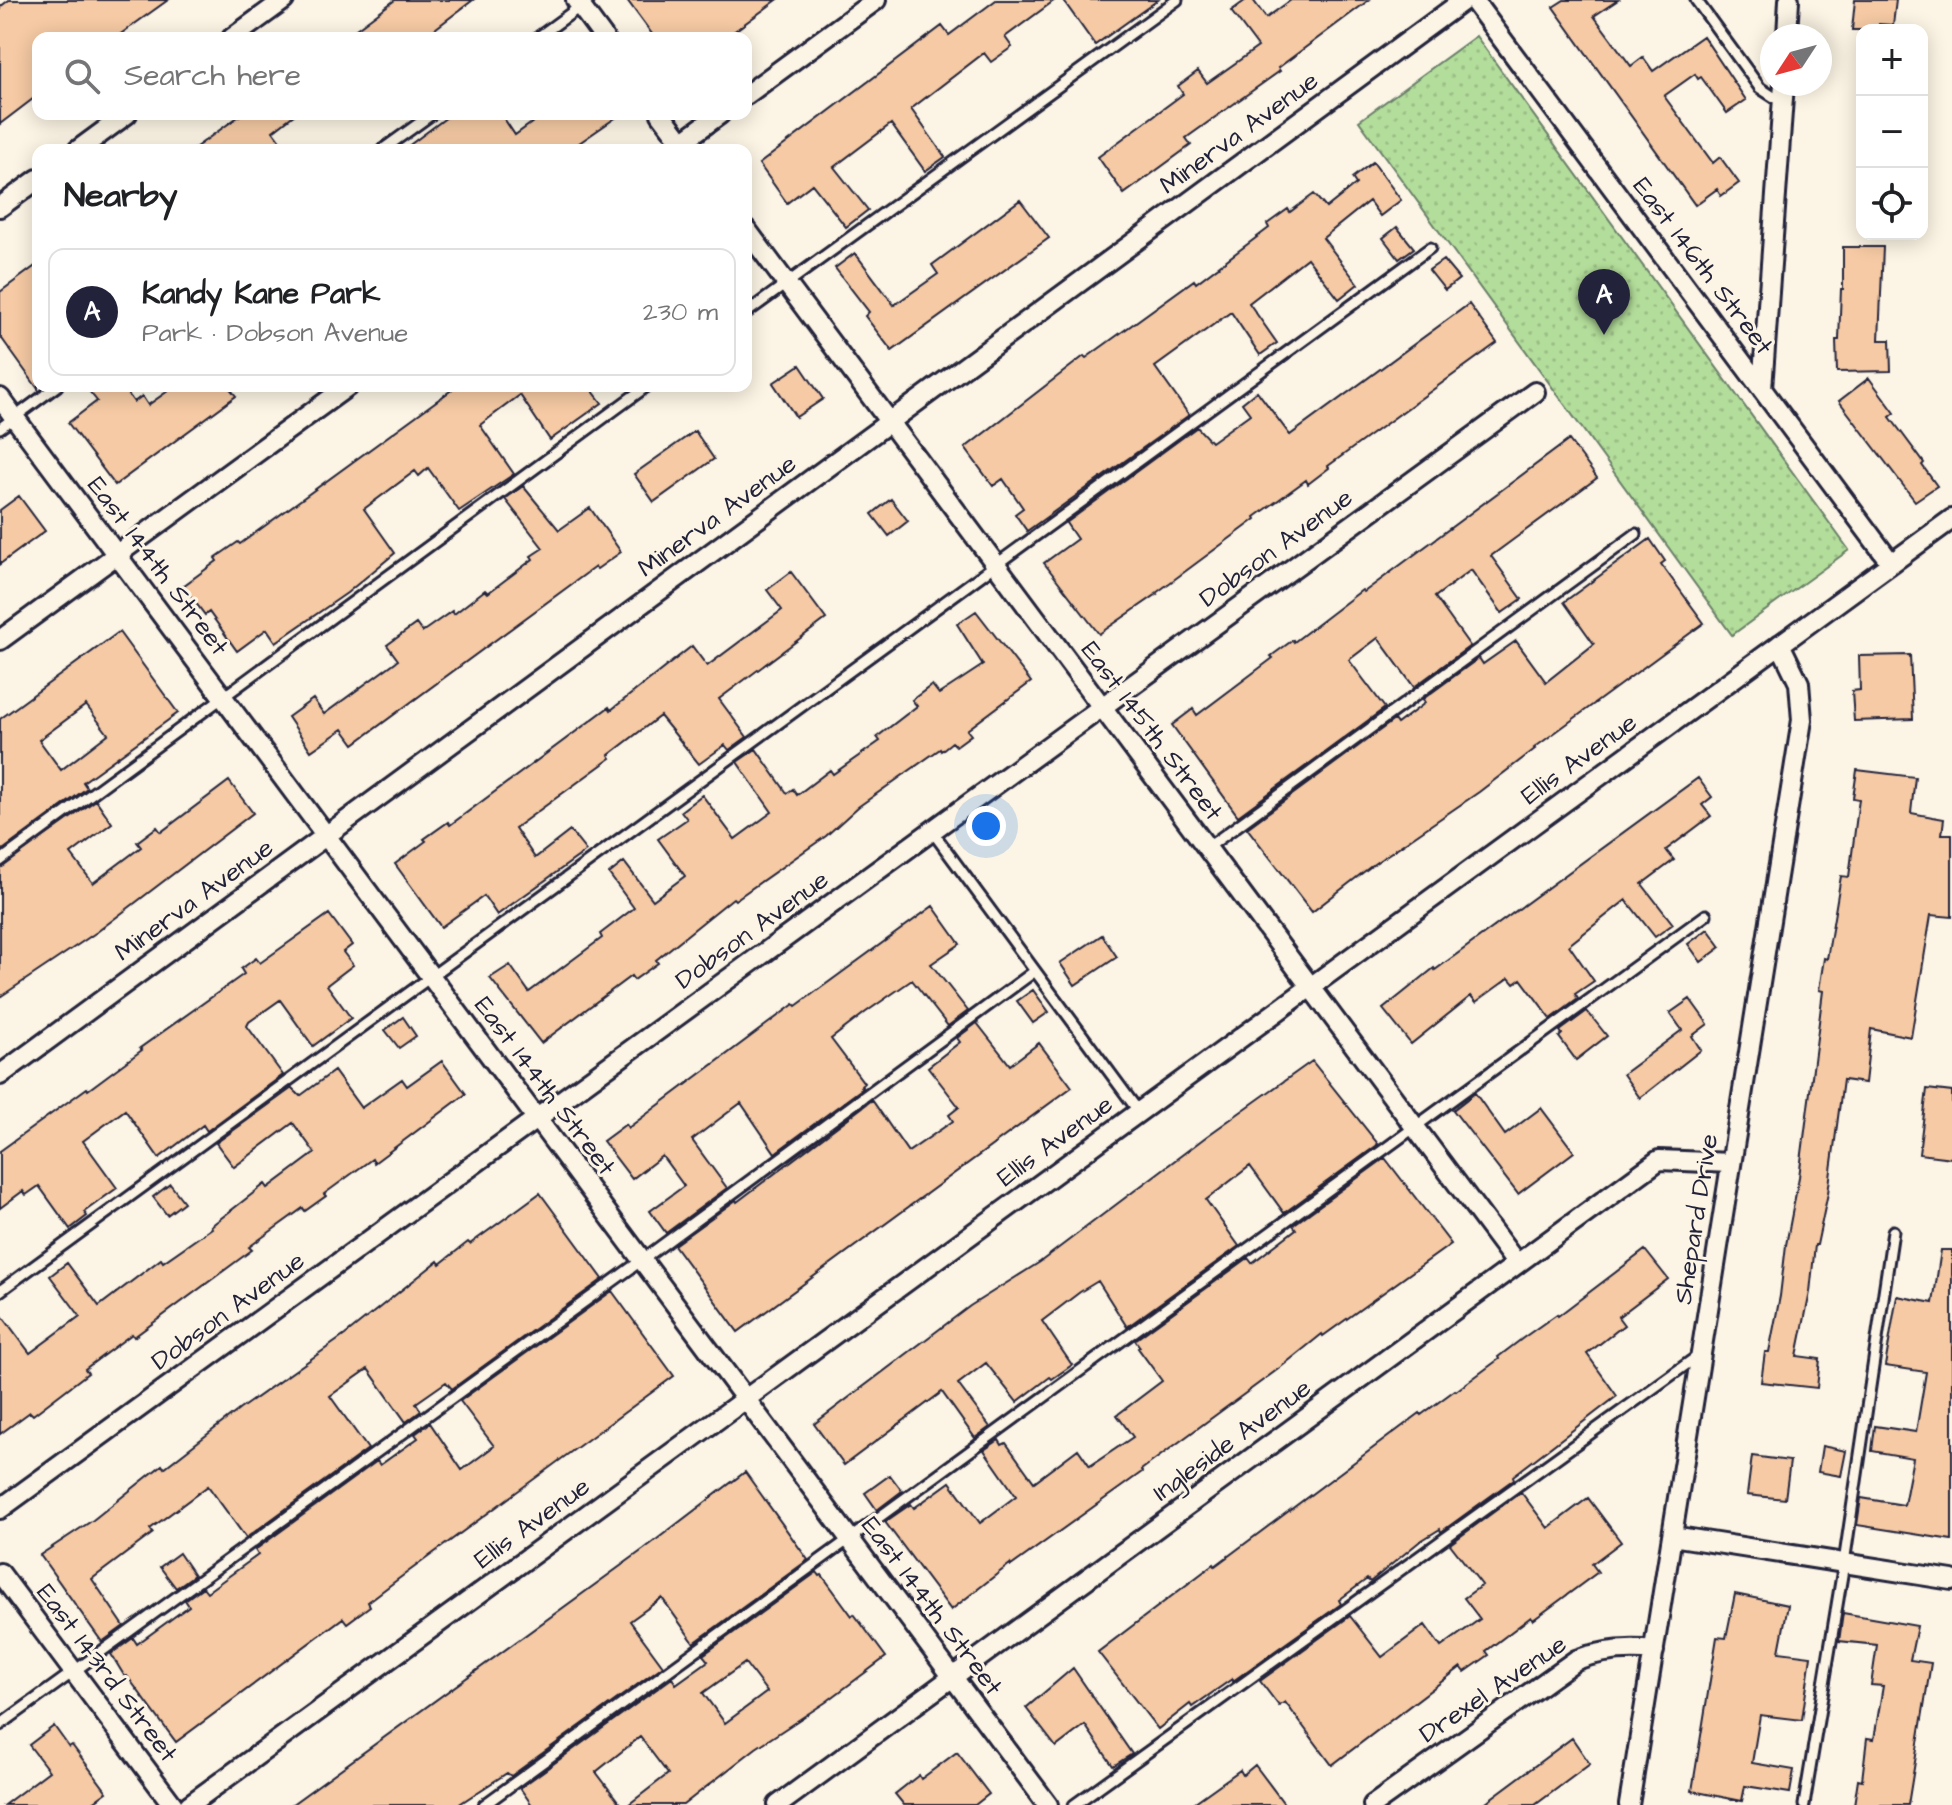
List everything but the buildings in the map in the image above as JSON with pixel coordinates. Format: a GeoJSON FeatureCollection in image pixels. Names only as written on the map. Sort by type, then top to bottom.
{"type":"FeatureCollection","features":[{"type":"Feature","properties":{"kind":"street"},"geometry":{"type":"LineString","coordinates":[[240,32],[284,0]]}},
{"type":"Feature","properties":{"kind":"street"},"geometry":{"type":"LineString","coordinates":[[752,91],[876,0]]}},
{"type":"Feature","properties":{"kind":"street","name":"Minerva Avenue"},"geometry":{"type":"LineString","coordinates":[[0,1075],[1464,0]]}},
{"type":"Feature","properties":{"kind":"street","name":"East 146th Street"},"geometry":{"type":"LineString","coordinates":[[1473,0],[1891,563]]}},
{"type":"Feature","properties":{"kind":"street"},"geometry":{"type":"LineString","coordinates":[[1788,24],[1789,0]]}},
{"type":"Feature","properties":{"kind":"street"},"geometry":{"type":"LineString","coordinates":[[582,2],[600,32]]}},
{"type":"Feature","properties":{"kind":"street"},"geometry":{"type":"LineString","coordinates":[[1762,389],[1783,96]]}},
{"type":"Feature","properties":{"kind":"street"},"geometry":{"type":"LineString","coordinates":[[86,144],[119,120]]}},
{"type":"Feature","properties":{"kind":"street"},"geometry":{"type":"LineString","coordinates":[[664,120],[678,144]]}},
{"type":"Feature","properties":{"kind":"street"},"geometry":{"type":"LineString","coordinates":[[684,144],[713,120]]}},
{"type":"Feature","properties":{"kind":"street"},"geometry":{"type":"LineString","coordinates":[[0,207],[32,183]]}},
{"type":"Feature","properties":{"kind":"street","name":"East 145th Street"},"geometry":{"type":"LineString","coordinates":[[752,237],[1517,1264]]}},
{"type":"Feature","properties":{"kind":"street"},"geometry":{"type":"LineString","coordinates":[[0,640],[340,392]]}},
{"type":"Feature","properties":{"kind":"street","name":"Dobson Avenue"},"geometry":{"type":"LineString","coordinates":[[0,1509],[1535,392]]}},
{"type":"Feature","properties":{"kind":"street","name":"East 144th Street"},"geometry":{"type":"LineString","coordinates":[[0,398],[7,422],[117,555],[1048,1805]]}},
{"type":"Feature","properties":{"kind":"street","name":"Ellis Avenue"},"geometry":{"type":"LineString","coordinates":[[189,1805],[1952,519]]}},
{"type":"Feature","properties":{"kind":"street","name":"Shepard Drive"},"geometry":{"type":"LineString","coordinates":[[1629,1805],[1802,720],[1799,683],[1780,644]]}},
{"type":"Feature","properties":{"kind":"street","name":"Ingleside Avenue"},"geometry":{"type":"LineString","coordinates":[[778,1805],[1659,1160],[1731,1163]]}},
{"type":"Feature","properties":{"kind":"street"},"geometry":{"type":"LineString","coordinates":[[1672,1536],[1952,1580]]}},
{"type":"Feature","properties":{"kind":"street","name":"East 143rd Street"},"geometry":{"type":"LineString","coordinates":[[0,1573],[173,1805]]}},
{"type":"Feature","properties":{"kind":"street","name":"Drexel Avenue"},"geometry":{"type":"LineString","coordinates":[[1373,1805],[1576,1660],[1616,1649],[1654,1651]]}},
{"type":"Feature","properties":{"kind":"lane"},"geometry":{"type":"LineString","coordinates":[[752,309],[1177,0]]}},
{"type":"Feature","properties":{"kind":"lane"},"geometry":{"type":"LineString","coordinates":[[1696,0],[1760,88]]}},
{"type":"Feature","properties":{"kind":"lane"},"geometry":{"type":"LineString","coordinates":[[544,32],[582,2]]}},
{"type":"Feature","properties":{"kind":"lane"},"geometry":{"type":"LineString","coordinates":[[390,144],[424,120]]}},
{"type":"Feature","properties":{"kind":"lane"},"geometry":{"type":"LineString","coordinates":[[0,1291],[1430,248]]}},
{"type":"Feature","properties":{"kind":"lane"},"geometry":{"type":"LineString","coordinates":[[7,422],[49,392]]}},
{"type":"Feature","properties":{"kind":"lane"},"geometry":{"type":"LineString","coordinates":[[0,861],[639,392]]}},
{"type":"Feature","properties":{"kind":"lane"},"geometry":{"type":"LineString","coordinates":[[1207,848],[1636,534]]}},
{"type":"Feature","properties":{"kind":"lane"},"geometry":{"type":"LineString","coordinates":[[932,831],[1139,1112]]}},
{"type":"Feature","properties":{"kind":"lane"},"geometry":{"type":"LineString","coordinates":[[484,1805],[1706,915]]}},
{"type":"Feature","properties":{"kind":"lane"},"geometry":{"type":"LineString","coordinates":[[0,1725],[1035,971]]}},
{"type":"Feature","properties":{"kind":"lane"},"geometry":{"type":"LineString","coordinates":[[1804,1805],[1844,1563],[1893,1231]]}},
{"type":"Feature","properties":{"kind":"lane"},"geometry":{"type":"LineString","coordinates":[[1074,1805],[1701,1354]]}},
{"type":"Feature","properties":{"kind":"green space"},"geometry":{"type":"Polygon","coordinates":[[[1476,36],[1849,550],[1732,635],[1359,121],[1476,36]]]}},
{"type":"Feature","properties":{"kind":"place","name":"Kandy Kane Park"},"geometry":{"type":"Point","coordinates":[1604,335]}}]}
